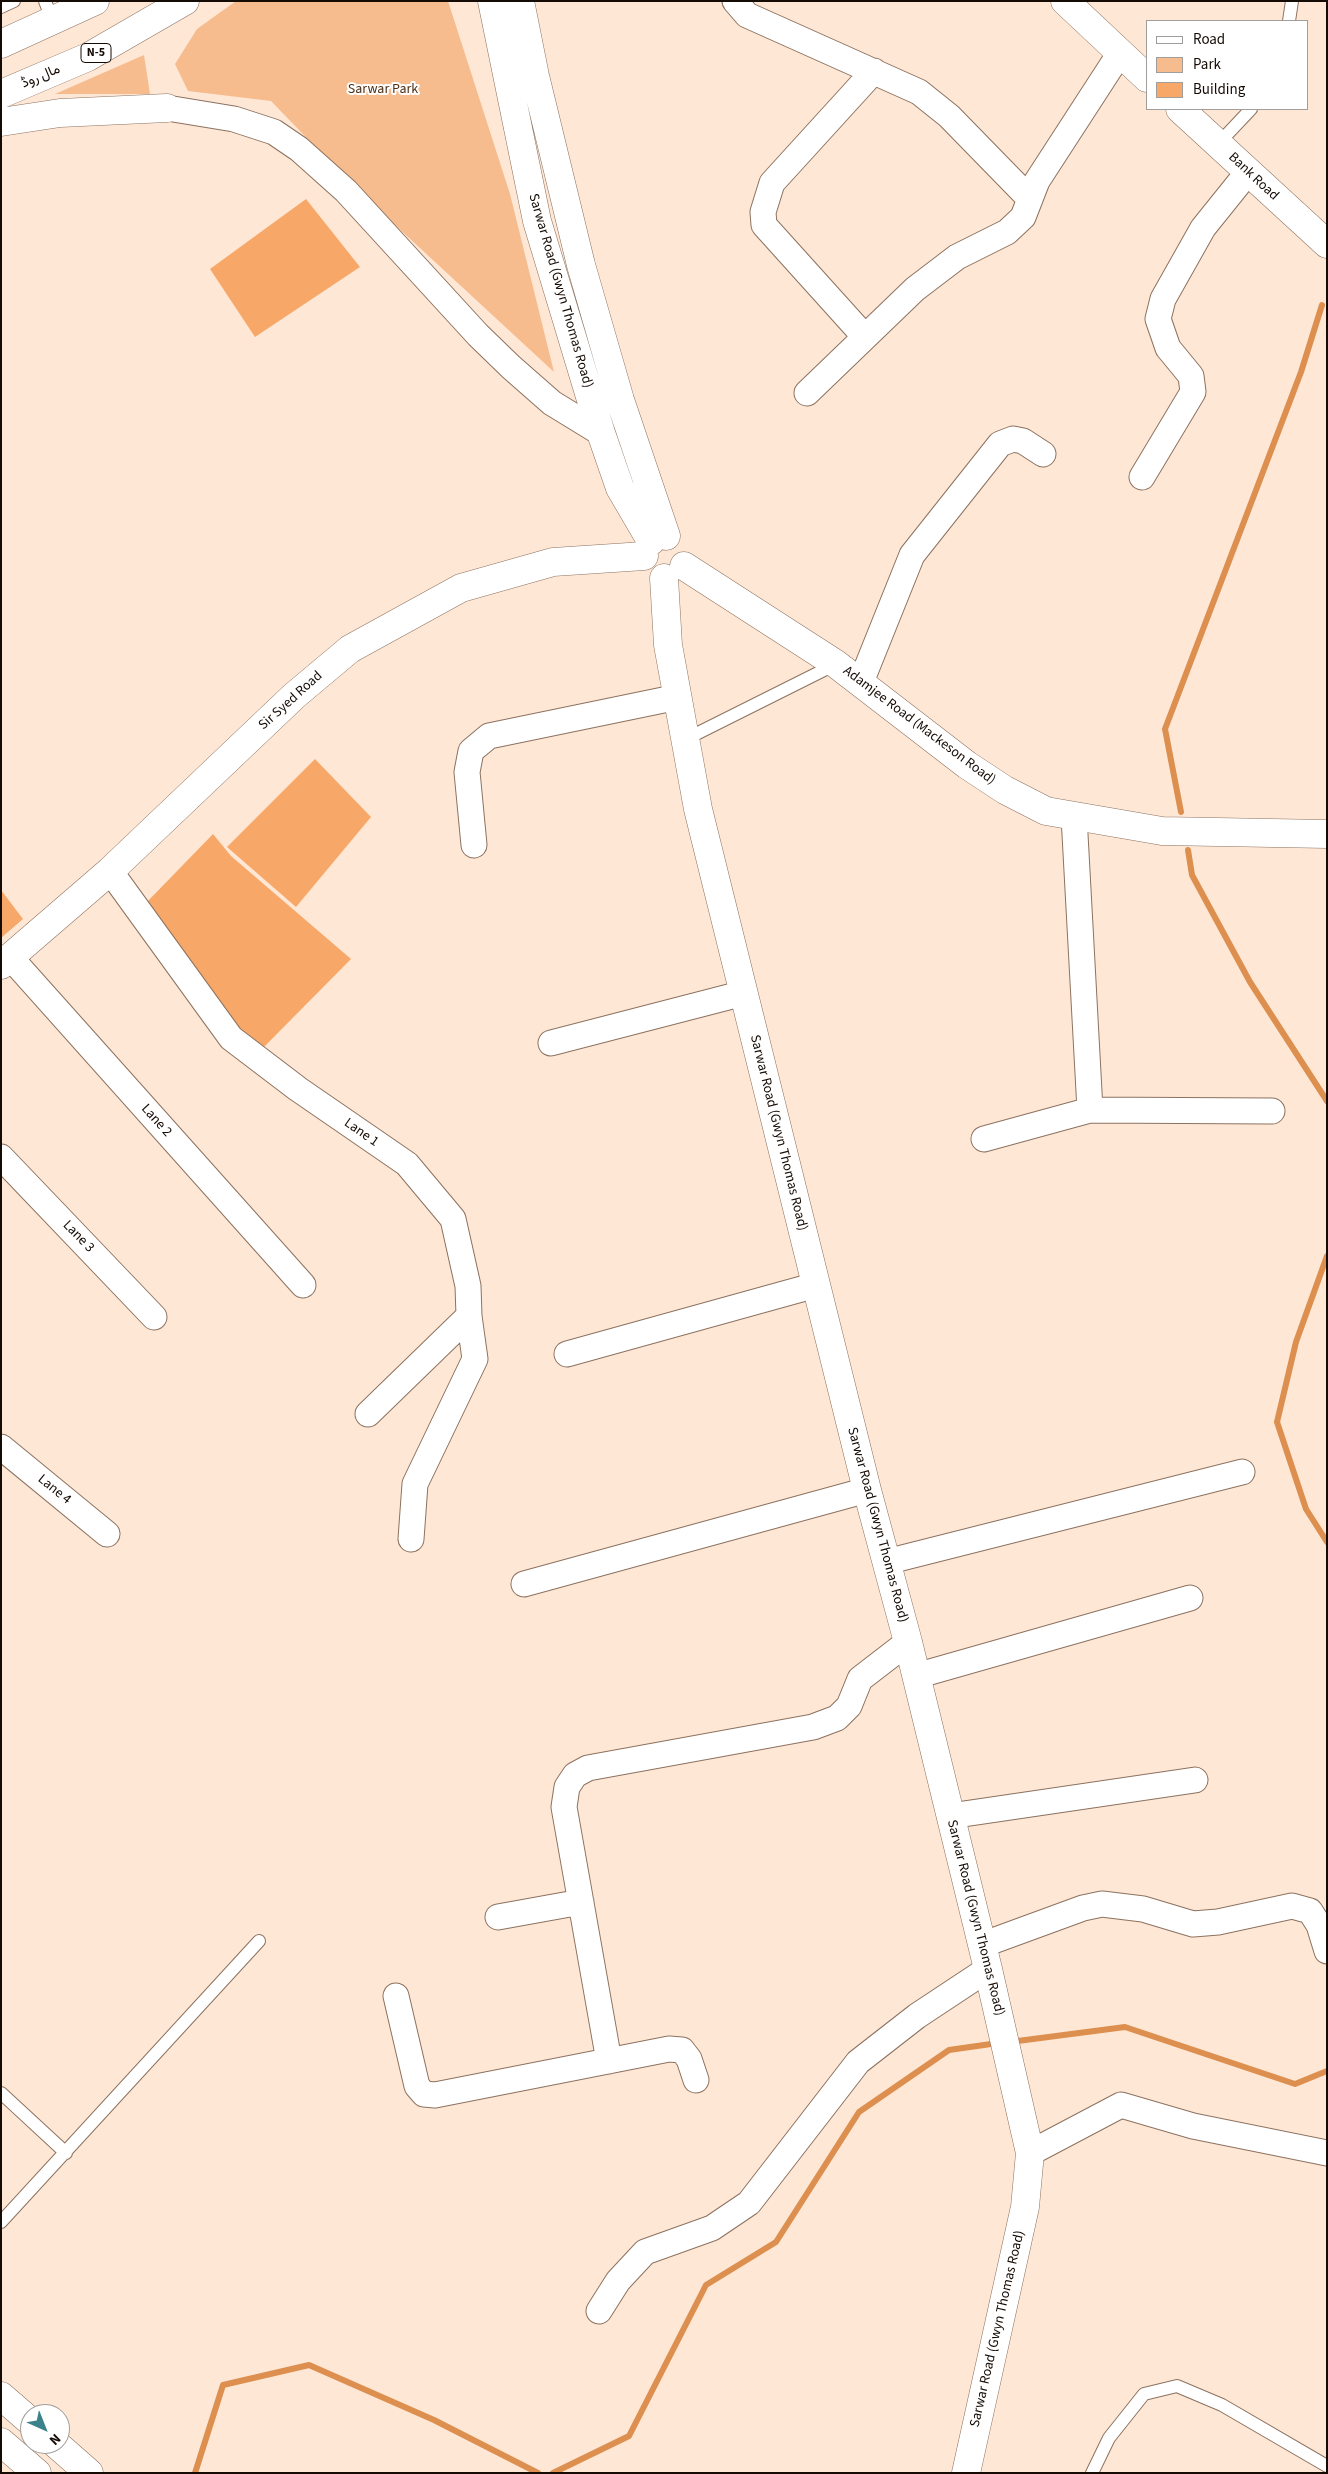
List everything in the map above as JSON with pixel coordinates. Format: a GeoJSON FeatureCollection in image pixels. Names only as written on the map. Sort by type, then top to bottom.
{"type":"FeatureCollection","features":[{"type":"Feature","properties":{"kind":"main road"},"geometry":{"type":"LineString","coordinates":[[1,44],[49,12],[95,1]]}},
{"type":"Feature","properties":{"kind":"main road","name":"مال روڈ"},"geometry":{"type":"LineString","coordinates":[[1,94],[88,57],[185,1]]}},
{"type":"Feature","properties":{"kind":"main road","name":"Sarwar Road (Gwyn Thomas Road)"},"geometry":{"type":"LineString","coordinates":[[492,1],[537,221],[601,433],[620,488],[654,544]]}},
{"type":"Feature","properties":{"kind":"main road","name":"Sarwar Road (Gwyn Thomas Road)"},"geometry":{"type":"LineString","coordinates":[[520,1],[581,265],[620,400],[654,544]]}},
{"type":"Feature","properties":{"kind":"main road"},"geometry":{"type":"LineString","coordinates":[[1065,1],[1146,77]]}},
{"type":"Feature","properties":{"kind":"main road"},"geometry":{"type":"LineString","coordinates":[[1,122],[60,113],[167,108]]}},
{"type":"Feature","properties":{"kind":"main road","name":"Bank Road"},"geometry":{"type":"LineString","coordinates":[[1181,110],[1327,244]]}},
{"type":"Feature","properties":{"kind":"main road","name":"Sarwar Road (Gwyn Thomas Road)"},"geometry":{"type":"LineString","coordinates":[[654,544],[674,538],[685,550],[674,572],[668,645],[698,809],[867,1490],[908,1642],[985,1957],[1030,2153],[1025,2208],[966,2473]]}},
{"type":"Feature","properties":{"kind":"main road","name":"Adamjee Road (Mackeson Road)"},"geometry":{"type":"LineString","coordinates":[[654,544],[649,571],[674,572],[836,664],[967,765],[1006,790],[1046,811],[1162,831],[1327,834]]}},
{"type":"Feature","properties":{"kind":"main road","name":"Sir Syed Road"},"geometry":{"type":"LineString","coordinates":[[5,961],[110,871],[294,696],[350,649],[461,588],[553,562],[654,544]]}},
{"type":"Feature","properties":{"kind":"main road"},"geometry":{"type":"LineString","coordinates":[[1,2396],[20,2412]]}},
{"type":"Feature","properties":{"kind":"main road"},"geometry":{"type":"LineString","coordinates":[[1,2442],[37,2473]]}},
{"type":"Feature","properties":{"kind":"main road"},"geometry":{"type":"LineString","coordinates":[[67,2454],[89,2473]]}},
{"type":"Feature","properties":{"kind":"street"},"geometry":{"type":"LineString","coordinates":[[735,1],[747,15],[919,92],[949,116],[1030,198]]}},
{"type":"Feature","properties":{"kind":"street"},"geometry":{"type":"LineString","coordinates":[[806,394],[915,289],[957,257],[1007,232],[1023,217],[1037,181],[1120,53]]}},
{"type":"Feature","properties":{"kind":"street"},"geometry":{"type":"LineString","coordinates":[[865,337],[764,225],[763,212],[772,183],[874,71]]}},
{"type":"Feature","properties":{"kind":"street"},"geometry":{"type":"LineString","coordinates":[[167,108],[234,119],[274,132],[299,149],[348,188],[471,328],[511,367],[552,403],[601,433]]}},
{"type":"Feature","properties":{"kind":"street"},"geometry":{"type":"LineString","coordinates":[[1142,476],[1193,392],[1191,376],[1168,348],[1158,320],[1162,299],[1203,228],[1248,172]]}},
{"type":"Feature","properties":{"kind":"street"},"geometry":{"type":"LineString","coordinates":[[861,682],[912,555],[1000,444],[1013,439],[1018,440],[1043,454]]}},
{"type":"Feature","properties":{"kind":"street"},"geometry":{"type":"LineString","coordinates":[[474,845],[467,772],[471,751],[489,736],[678,697]]}},
{"type":"Feature","properties":{"kind":"street"},"geometry":{"type":"LineString","coordinates":[[1074,816],[1090,1110]]}},
{"type":"Feature","properties":{"kind":"street","name":"Lane 1"},"geometry":{"type":"LineString","coordinates":[[110,871],[231,1038],[298,1089],[407,1164],[453,1219],[468,1286],[469,1316],[475,1360],[415,1484],[411,1539]]}},
{"type":"Feature","properties":{"kind":"street","name":"Lane 2"},"geometry":{"type":"LineString","coordinates":[[5,961],[302,1285]]}},
{"type":"Feature","properties":{"kind":"street"},"geometry":{"type":"LineString","coordinates":[[551,1043],[744,993]]}},
{"type":"Feature","properties":{"kind":"street"},"geometry":{"type":"LineString","coordinates":[[984,1139],[1090,1110],[1272,1111]]}},
{"type":"Feature","properties":{"kind":"street","name":"Lane 3"},"geometry":{"type":"LineString","coordinates":[[1,1157],[154,1317]]}},
{"type":"Feature","properties":{"kind":"street"},"geometry":{"type":"LineString","coordinates":[[567,1354],[816,1285]]}},
{"type":"Feature","properties":{"kind":"street"},"geometry":{"type":"LineString","coordinates":[[368,1414],[469,1316]]}},
{"type":"Feature","properties":{"kind":"street","name":"Lane 4"},"geometry":{"type":"LineString","coordinates":[[1,1447],[107,1534]]}},
{"type":"Feature","properties":{"kind":"street"},"geometry":{"type":"LineString","coordinates":[[886,1562],[1242,1472]]}},
{"type":"Feature","properties":{"kind":"street"},"geometry":{"type":"LineString","coordinates":[[524,1584],[867,1490]]}},
{"type":"Feature","properties":{"kind":"street"},"geometry":{"type":"LineString","coordinates":[[916,1676],[1190,1598]]}},
{"type":"Feature","properties":{"kind":"street"},"geometry":{"type":"LineString","coordinates":[[609,2061],[564,1808],[567,1787],[575,1775],[588,1768],[813,1727],[837,1718],[849,1706],[860,1679],[908,1642]]}},
{"type":"Feature","properties":{"kind":"street"},"geometry":{"type":"LineString","coordinates":[[950,1816],[1196,1780]]}},
{"type":"Feature","properties":{"kind":"street"},"geometry":{"type":"LineString","coordinates":[[498,1917],[581,1902]]}},
{"type":"Feature","properties":{"kind":"street"},"geometry":{"type":"LineString","coordinates":[[600,2311],[618,2281],[645,2252],[712,2228],[749,2203],[858,2062],[916,2016],[985,1957],[1083,1908],[1102,1904],[1143,1909],[1192,1924],[1218,1922],[1292,1906],[1310,1911],[1319,1924],[1327,1952]]}},
{"type":"Feature","properties":{"kind":"street"},"geometry":{"type":"LineString","coordinates":[[396,1996],[417,2086],[424,2094],[435,2095],[669,2049],[682,2050],[689,2059],[696,2080]]}},
{"type":"Feature","properties":{"kind":"street"},"geometry":{"type":"LineString","coordinates":[[1030,2153],[1121,2105],[1193,2126],[1327,2153]]}},
{"type":"Feature","properties":{"kind":"lane"},"geometry":{"type":"LineString","coordinates":[[1,7],[14,1]]}},
{"type":"Feature","properties":{"kind":"lane"},"geometry":{"type":"LineString","coordinates":[[1289,20],[1292,1]]}},
{"type":"Feature","properties":{"kind":"lane"},"geometry":{"type":"LineString","coordinates":[[1218,144],[1250,110]]}},
{"type":"Feature","properties":{"kind":"lane"},"geometry":{"type":"LineString","coordinates":[[684,740],[836,664]]}},
{"type":"Feature","properties":{"kind":"lane"},"geometry":{"type":"LineString","coordinates":[[1,2222],[260,1941]]}},
{"type":"Feature","properties":{"kind":"lane"},"geometry":{"type":"LineString","coordinates":[[1,2093],[66,2153]]}},
{"type":"Feature","properties":{"kind":"lane"},"geometry":{"type":"LineString","coordinates":[[1092,2473],[1108,2438],[1144,2394],[1177,2386],[1222,2404],[1327,2466]]}},
{"type":"Feature","properties":{"kind":"green space","name":"Sarwar Park"},"geometry":{"type":"Polygon","coordinates":[[[236,1],[448,1],[510,194],[554,372],[355,188],[271,101],[188,91],[175,64],[197,29],[236,1]]]}},
{"type":"Feature","properties":{"kind":"green space"},"geometry":{"type":"Polygon","coordinates":[[[144,55],[150,94],[55,94],[144,55]]]}},
{"type":"Feature","properties":{"kind":"building"},"geometry":{"type":"Polygon","coordinates":[[[306,199],[360,267],[255,337],[210,269],[306,199]]]}},
{"type":"Feature","properties":{"kind":"building"},"geometry":{"type":"Polygon","coordinates":[[[315,759],[371,817],[296,907],[227,847],[315,759]]]}},
{"type":"Feature","properties":{"kind":"building"},"geometry":{"type":"Polygon","coordinates":[[[213,834],[231,856],[351,959],[262,1049],[238,1029],[145,904],[213,834]]]}},
{"type":"Feature","properties":{"kind":"building"},"geometry":{"type":"Polygon","coordinates":[[[1,890],[23,919],[1,938],[1,890]]]}},
{"type":"Feature","properties":{"kind":"waterway"},"geometry":{"type":"LineString","coordinates":[[1181,812],[1165,729],[1301,372],[1322,305]]}},
{"type":"Feature","properties":{"kind":"waterway"},"geometry":{"type":"LineString","coordinates":[[1188,850],[1192,875],[1250,982],[1327,1101]]}},
{"type":"Feature","properties":{"kind":"waterway"},"geometry":{"type":"LineString","coordinates":[[1327,1256],[1296,1342],[1277,1422],[1306,1509],[1327,1542]]}},
{"type":"Feature","properties":{"kind":"waterway"},"geometry":{"type":"LineString","coordinates":[[1010,2042],[1125,2027],[1295,2084],[1327,2071]]}},
{"type":"Feature","properties":{"kind":"waterway"},"geometry":{"type":"LineString","coordinates":[[553,2473],[629,2436],[706,2285],[776,2242],[859,2112],[949,2050],[998,2043]]}},
{"type":"Feature","properties":{"kind":"waterway"},"geometry":{"type":"LineString","coordinates":[[195,2473],[223,2385],[309,2365],[434,2420],[538,2473]]}}]}
